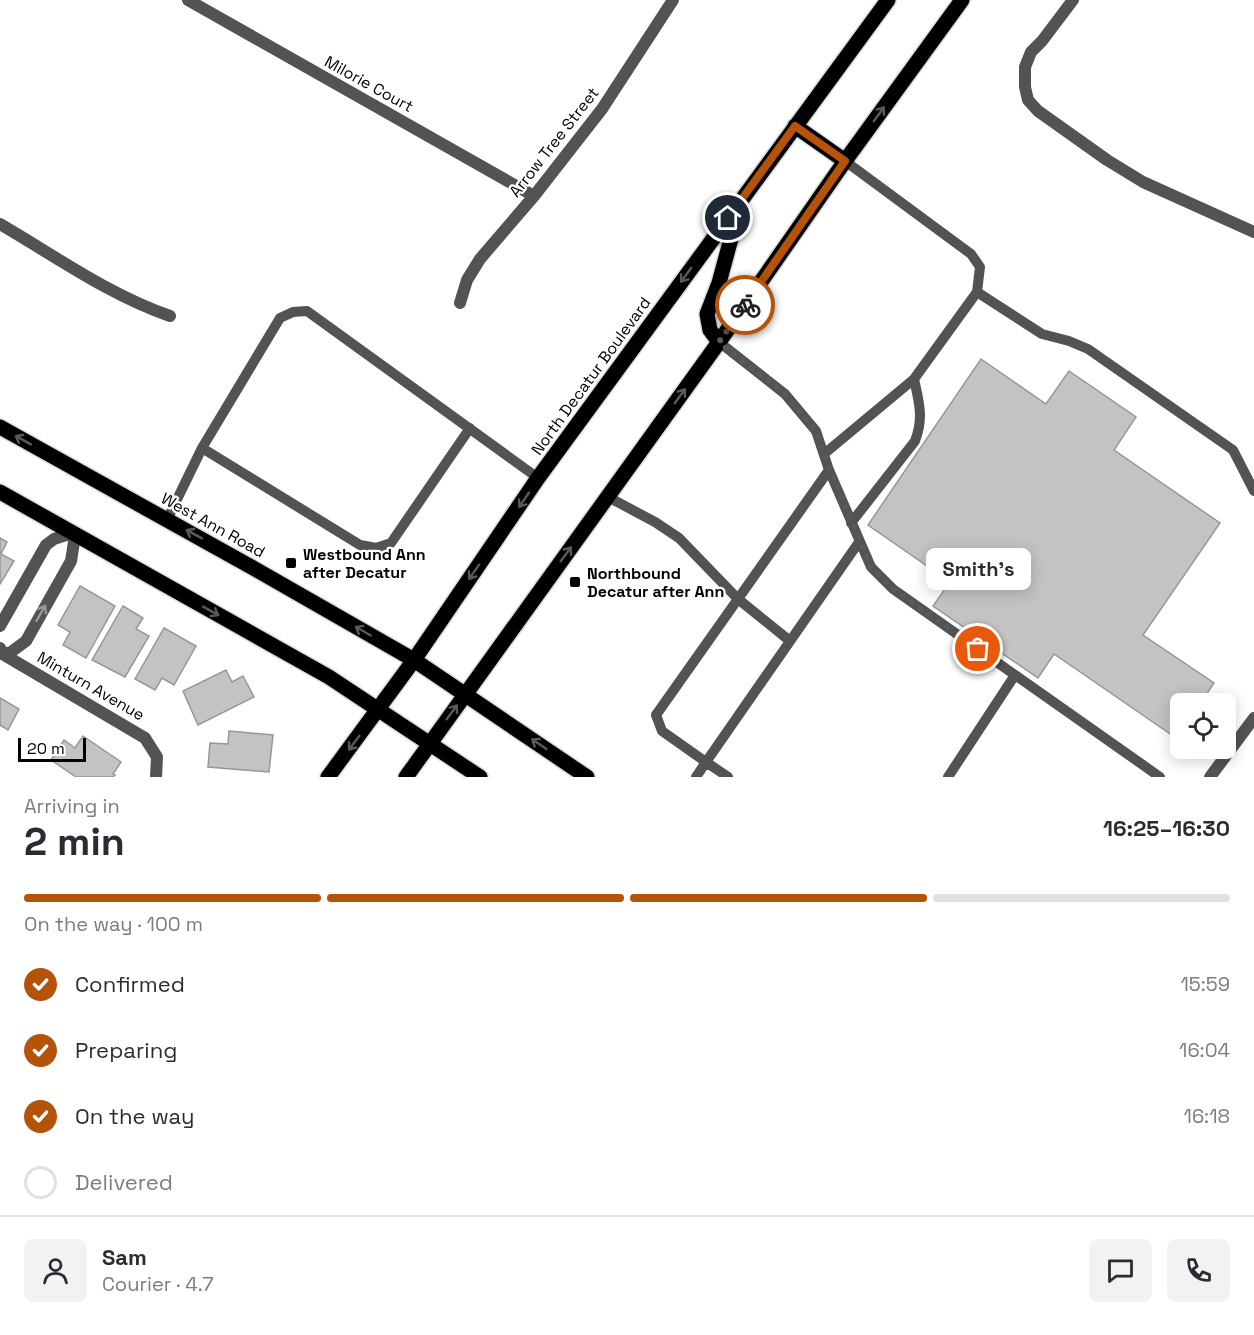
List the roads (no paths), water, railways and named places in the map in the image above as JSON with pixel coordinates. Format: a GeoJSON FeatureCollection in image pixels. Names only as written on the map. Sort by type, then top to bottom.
{"type":"FeatureCollection","features":[{"type":"Feature","properties":{"kind":"main road","name":"North Decatur Boulevard"},"geometry":{"type":"LineString","coordinates":[[328,777],[414,660],[538,478],[888,0]]}},
{"type":"Feature","properties":{"kind":"main road"},"geometry":{"type":"LineString","coordinates":[[405,777],[608,497],[845,161],[962,0]]}},
{"type":"Feature","properties":{"kind":"main road"},"geometry":{"type":"LineString","coordinates":[[795,126],[845,161]]}},
{"type":"Feature","properties":{"kind":"main road"},"geometry":{"type":"LineString","coordinates":[[719,342],[710,330],[706,314],[719,283],[741,200]]}},
{"type":"Feature","properties":{"kind":"main road","name":"West Ann Road"},"geometry":{"type":"LineString","coordinates":[[0,427],[414,660],[587,777]]}},
{"type":"Feature","properties":{"kind":"main road"},"geometry":{"type":"LineString","coordinates":[[0,492],[328,677],[480,777]]}},
{"type":"Feature","properties":{"kind":"street","name":"Milorie Court"},"geometry":{"type":"LineString","coordinates":[[188,0],[534,196]]}},
{"type":"Feature","properties":{"kind":"street","name":"Arrow Tree Street"},"geometry":{"type":"LineString","coordinates":[[460,303],[467,280],[480,259],[534,196],[602,109],[673,0]]}},
{"type":"Feature","properties":{"kind":"street"},"geometry":{"type":"LineString","coordinates":[[1072,0],[1042,41],[1031,52],[1025,67],[1025,87],[1028,100],[1038,111],[1107,160],[1167,194],[1254,232]]}},
{"type":"Feature","properties":{"kind":"street"},"geometry":{"type":"LineString","coordinates":[[0,224],[116,293],[170,316]]}},
{"type":"Feature","properties":{"kind":"street"},"geometry":{"type":"LineString","coordinates":[[0,626],[46,545],[54,539],[72,533],[74,542],[71,561],[30,633],[20,647],[1,651]]}},
{"type":"Feature","properties":{"kind":"street","name":"Minturn Avenue"},"geometry":{"type":"LineString","coordinates":[[1,651],[137,731],[152,746],[157,757],[156,777]]}},
{"type":"Feature","properties":{"kind":"street"},"geometry":{"type":"LineString","coordinates":[[1210,777],[1254,718]]}},
{"type":"Feature","properties":{"kind":"lane"},"geometry":{"type":"LineString","coordinates":[[824,454],[914,379],[977,292],[980,267],[971,254],[845,161]]}},
{"type":"Feature","properties":{"kind":"lane"},"geometry":{"type":"LineString","coordinates":[[977,292],[1042,334],[1062,338],[1088,349],[1233,450],[1254,491]]}},
{"type":"Feature","properties":{"kind":"lane"},"geometry":{"type":"LineString","coordinates":[[167,520],[202,448],[280,318],[294,312],[307,311],[538,478]]}},
{"type":"Feature","properties":{"kind":"lane"},"geometry":{"type":"LineString","coordinates":[[719,342],[785,394],[816,431],[851,523],[871,567],[893,589],[1160,777]]}},
{"type":"Feature","properties":{"kind":"lane"},"geometry":{"type":"LineString","coordinates":[[851,523],[915,441],[921,428],[921,410],[914,379]]}},
{"type":"Feature","properties":{"kind":"lane"},"geometry":{"type":"LineString","coordinates":[[202,448],[360,545],[376,548],[391,543],[470,428]]}},
{"type":"Feature","properties":{"kind":"lane"},"geometry":{"type":"LineString","coordinates":[[728,777],[662,731],[656,715],[830,470]]}},
{"type":"Feature","properties":{"kind":"lane"},"geometry":{"type":"LineString","coordinates":[[608,497],[655,522],[679,538],[738,600],[790,641]]}},
{"type":"Feature","properties":{"kind":"lane"},"geometry":{"type":"LineString","coordinates":[[696,777],[859,542]]}},
{"type":"Feature","properties":{"kind":"lane"},"geometry":{"type":"LineString","coordinates":[[948,777],[1015,675]]}},
{"type":"Feature","properties":{"kind":"place","name":"Westbound Ann after Decatur"},"geometry":{"type":"Point","coordinates":[291,563]}},
{"type":"Feature","properties":{"kind":"place","name":"Northbound Decatur after Ann"},"geometry":{"type":"Point","coordinates":[575,582]}},
{"type":"Feature","properties":{"kind":"place","name":"Smith's"},"geometry":{"type":"Point","coordinates":[978,649]}}]}
